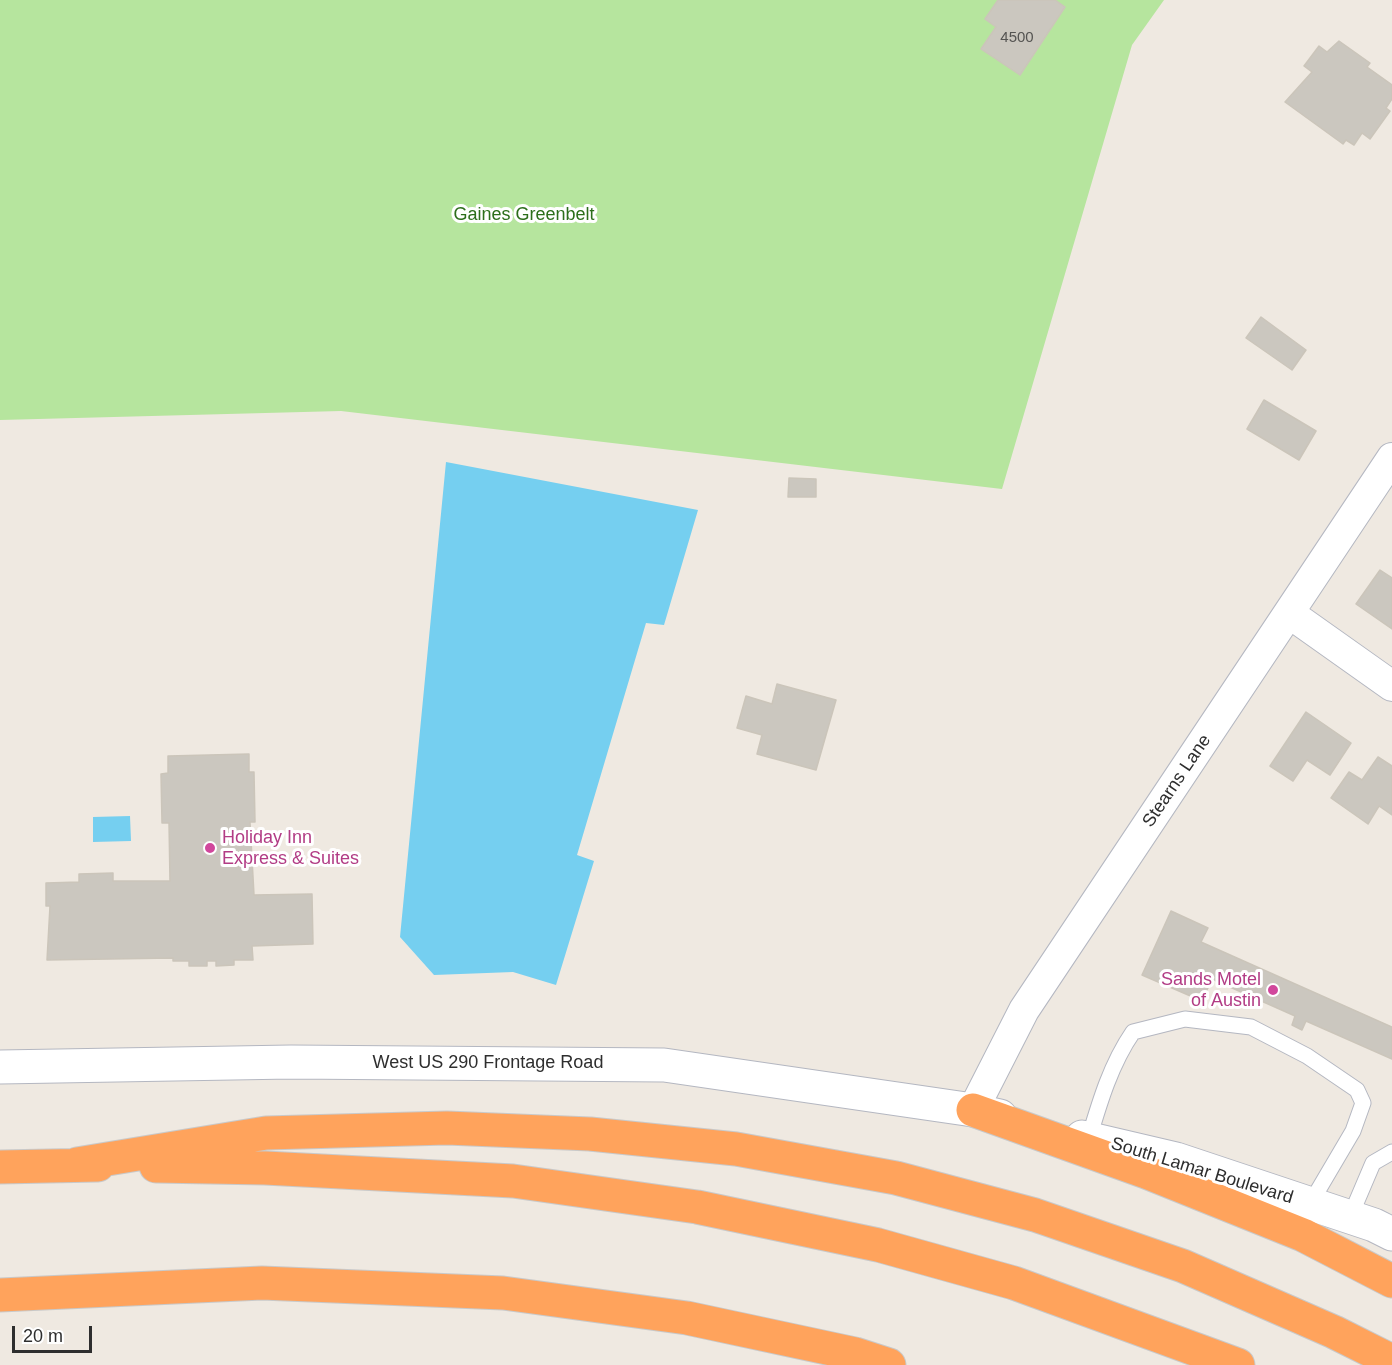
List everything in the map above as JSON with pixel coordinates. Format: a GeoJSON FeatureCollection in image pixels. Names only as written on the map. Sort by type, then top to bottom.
{"type":"FeatureCollection","features":[{"type":"Feature","properties":{"kind":"highway"},"geometry":{"type":"LineString","coordinates":[[974,1110],[1146,1172],[1303,1235],[1392,1281]]}},
{"type":"Feature","properties":{"kind":"highway"},"geometry":{"type":"LineString","coordinates":[[77,1164],[266,1132],[447,1128],[566,1133],[736,1149],[896,1178],[1035,1215],[1183,1266],[1334,1332],[1392,1361]]}},
{"type":"Feature","properties":{"kind":"highway"},"geometry":{"type":"LineString","coordinates":[[0,1167],[77,1164],[265,1168],[513,1181],[697,1207],[878,1245],[1014,1283],[1238,1365]]}},
{"type":"Feature","properties":{"kind":"highway"},"geometry":{"type":"LineString","coordinates":[[0,1295],[262,1283],[503,1293],[687,1318],[855,1354],[889,1365]]}},
{"type":"Feature","properties":{"kind":"main road","name":"West US 290 Frontage Road"},"geometry":{"type":"LineString","coordinates":[[0,1067],[291,1062],[664,1065],[974,1110]]}},
{"type":"Feature","properties":{"kind":"main road","name":"South Lamar Boulevard"},"geometry":{"type":"LineString","coordinates":[[974,1110],[1176,1160],[1350,1217],[1392,1234]]}},
{"type":"Feature","properties":{"kind":"street","name":"Stearns Lane"},"geometry":{"type":"LineString","coordinates":[[974,1110],[1024,1010],[1392,458]]}},
{"type":"Feature","properties":{"kind":"street"},"geometry":{"type":"LineString","coordinates":[[1289,613],[1392,686]]}},
{"type":"Feature","properties":{"kind":"lane"},"geometry":{"type":"LineString","coordinates":[[1089,1138],[1102,1092],[1123,1046],[1133,1032],[1185,1019],[1251,1027],[1324,1067],[1357,1090],[1363,1103],[1353,1131],[1310,1204]]}},
{"type":"Feature","properties":{"kind":"lane"},"geometry":{"type":"LineString","coordinates":[[1350,1217],[1373,1163],[1392,1152]]}},
{"type":"Feature","properties":{"kind":"green space","name":"Gaines Greenbelt"},"geometry":{"type":"Polygon","coordinates":[[[0,0],[1164,0],[1132,45],[1002,489],[341,411],[0,420],[0,0]]]}},
{"type":"Feature","properties":{"kind":"water"},"geometry":{"type":"Polygon","coordinates":[[[446,462],[698,510],[664,625],[646,623],[577,855],[594,861],[556,985],[513,972],[434,975],[400,937],[446,462]]]}},
{"type":"Feature","properties":{"kind":"water"},"geometry":{"type":"Polygon","coordinates":[[[130,816],[131,841],[93,842],[93,817],[130,816]]]}},
{"type":"Feature","properties":{"kind":"building"},"geometry":{"type":"Polygon","coordinates":[[[998,0],[1055,0],[1065,7],[1020,75],[981,49],[996,27],[985,19],[998,0]]]}},
{"type":"Feature","properties":{"kind":"building"},"geometry":{"type":"Polygon","coordinates":[[[1339,41],[1370,63],[1367,67],[1392,85],[1392,99],[1386,108],[1390,111],[1370,139],[1362,133],[1354,145],[1346,140],[1343,144],[1285,102],[1312,72],[1304,66],[1319,46],[1327,52],[1339,41]]]}},
{"type":"Feature","properties":{"kind":"building"},"geometry":{"type":"Polygon","coordinates":[[[1261,317],[1306,350],[1292,370],[1246,338],[1261,317]]]}},
{"type":"Feature","properties":{"kind":"building"},"geometry":{"type":"Polygon","coordinates":[[[1264,400],[1316,431],[1299,460],[1247,429],[1264,400]]]}},
{"type":"Feature","properties":{"kind":"building"},"geometry":{"type":"Polygon","coordinates":[[[789,478],[816,479],[816,497],[788,497],[789,478]]]}},
{"type":"Feature","properties":{"kind":"building"},"geometry":{"type":"Polygon","coordinates":[[[1380,570],[1392,578],[1392,629],[1356,604],[1380,570]]]}},
{"type":"Feature","properties":{"kind":"building"},"geometry":{"type":"Polygon","coordinates":[[[777,684],[836,700],[816,770],[757,754],[762,735],[737,728],[746,696],[772,704],[777,684]]]}},
{"type":"Feature","properties":{"kind":"building"},"geometry":{"type":"Polygon","coordinates":[[[1306,712],[1351,743],[1330,775],[1307,760],[1293,781],[1270,766],[1306,712]]]}},
{"type":"Feature","properties":{"kind":"building","name":"Holiday Inn Express & Suites"},"geometry":{"type":"Polygon","coordinates":[[[249,754],[249,772],[254,772],[255,822],[250,822],[254,895],[312,894],[313,944],[252,946],[253,960],[234,960],[234,965],[216,966],[216,961],[207,961],[207,966],[189,966],[189,961],[173,961],[173,958],[47,960],[50,906],[46,906],[46,883],[79,882],[79,874],[113,873],[113,881],[170,881],[169,823],[162,823],[161,774],[168,773],[168,756],[249,754]]]}},
{"type":"Feature","properties":{"kind":"building"},"geometry":{"type":"Polygon","coordinates":[[[1378,757],[1392,766],[1392,815],[1379,806],[1368,824],[1331,798],[1349,772],[1362,780],[1378,757]]]}},
{"type":"Feature","properties":{"kind":"building","name":"Sands Motel of Austin"},"geometry":{"type":"Polygon","coordinates":[[[1171,911],[1208,928],[1201,942],[1392,1027],[1392,1059],[1306,1021],[1302,1030],[1292,1025],[1295,1016],[1212,979],[1202,1001],[1142,975],[1171,911]]]}},
{"type":"Feature","properties":{"kind":"place","name":"Holiday Inn Express & Suites"},"geometry":{"type":"Point","coordinates":[210,848]}},
{"type":"Feature","properties":{"kind":"place","name":"Sands Motel of Austin"},"geometry":{"type":"Point","coordinates":[1273,990]}}]}
